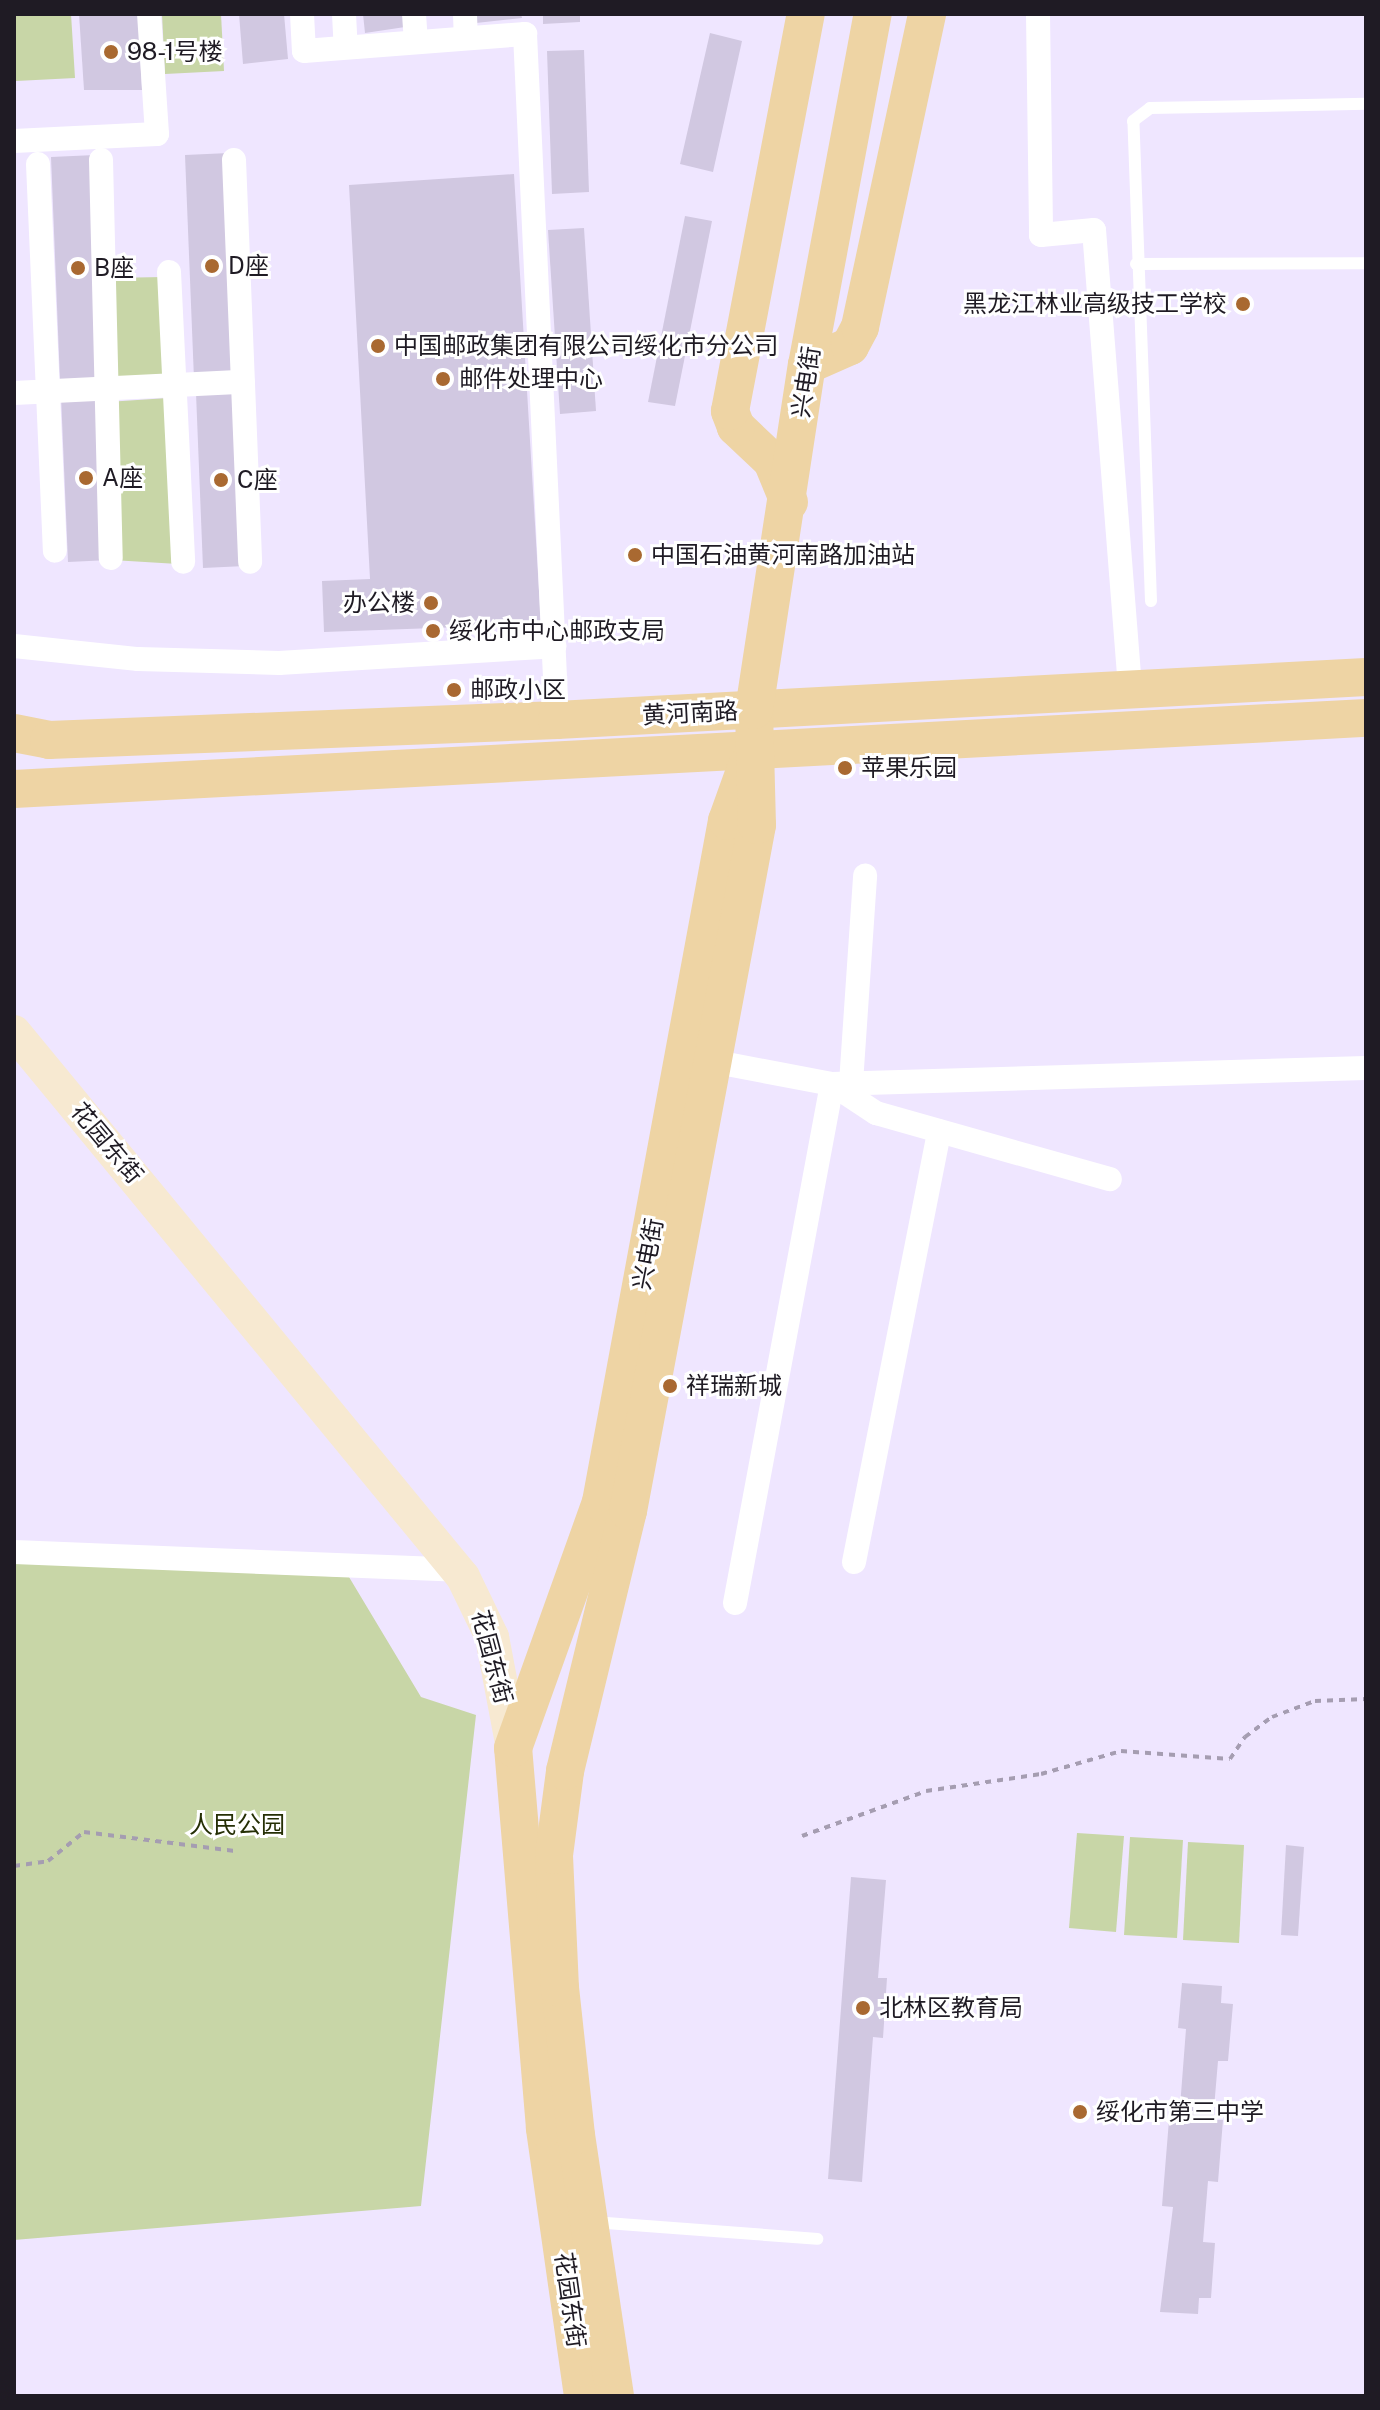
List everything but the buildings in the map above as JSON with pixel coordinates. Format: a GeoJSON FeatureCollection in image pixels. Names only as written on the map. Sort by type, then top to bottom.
{"type":"FeatureCollection","features":[{"type":"Feature","properties":{"kind":"main road"},"geometry":{"type":"LineString","coordinates":[[789,502],[772,461],[736,427],[730,411],[806,14]]}},
{"type":"Feature","properties":{"kind":"main road","name":"兴电街"},"geometry":{"type":"LineString","coordinates":[[513,1748],[601,1502],[698,1059],[757,825],[752,751],[754,710],[789,502],[807,365],[873,14]]}},
{"type":"Feature","properties":{"kind":"main road"},"geometry":{"type":"LineString","coordinates":[[807,365],[850,346],[860,327],[927,14]]}},
{"type":"Feature","properties":{"kind":"main road","name":"黄河南路"},"geometry":{"type":"LineString","coordinates":[[14,733],[49,740],[557,720],[1366,677]]}},
{"type":"Feature","properties":{"kind":"main road","name":"黄河南路"},"geometry":{"type":"LineString","coordinates":[[14,789],[558,758],[752,751],[1366,718]]}},
{"type":"Feature","properties":{"kind":"main road"},"geometry":{"type":"LineString","coordinates":[[557,720],[558,758]]}},
{"type":"Feature","properties":{"kind":"main road","name":"花园东街"},"geometry":{"type":"LineString","coordinates":[[14,1032],[458,1570],[480,1605],[492,1637],[513,1748],[545,2128],[574,2224],[615,2396]]}},
{"type":"Feature","properties":{"kind":"main road","name":"兴电街"},"geometry":{"type":"LineString","coordinates":[[588,1673],[628,1511],[698,1059]]}},
{"type":"Feature","properties":{"kind":"main road","name":"花园东街"},"geometry":{"type":"LineString","coordinates":[[583,2396],[554,1855],[565,1771],[588,1673]]}},
{"type":"Feature","properties":{"kind":"street"},"geometry":{"type":"LineString","coordinates":[[14,141],[157,134],[149,14]]}},
{"type":"Feature","properties":{"kind":"street"},"geometry":{"type":"LineString","coordinates":[[302,14],[304,51],[416,42],[466,26],[525,34],[557,720]]}},
{"type":"Feature","properties":{"kind":"street"},"geometry":{"type":"LineString","coordinates":[[344,14],[346,47]]}},
{"type":"Feature","properties":{"kind":"street"},"geometry":{"type":"LineString","coordinates":[[414,14],[416,42]]}},
{"type":"Feature","properties":{"kind":"street"},"geometry":{"type":"LineString","coordinates":[[1038,14],[1041,235],[1094,230],[1130,691]]}},
{"type":"Feature","properties":{"kind":"street"},"geometry":{"type":"LineString","coordinates":[[101,160],[111,558]]}},
{"type":"Feature","properties":{"kind":"street"},"geometry":{"type":"LineString","coordinates":[[234,160],[250,562]]}},
{"type":"Feature","properties":{"kind":"street"},"geometry":{"type":"LineString","coordinates":[[38,164],[55,551]]}},
{"type":"Feature","properties":{"kind":"street"},"geometry":{"type":"LineString","coordinates":[[169,272],[183,562]]}},
{"type":"Feature","properties":{"kind":"street"},"geometry":{"type":"LineString","coordinates":[[14,393],[243,382]]}},
{"type":"Feature","properties":{"kind":"street"},"geometry":{"type":"LineString","coordinates":[[14,646],[230,663],[554,646]]}},
{"type":"Feature","properties":{"kind":"street"},"geometry":{"type":"LineString","coordinates":[[735,1603],[842,1084],[865,875]]}},
{"type":"Feature","properties":{"kind":"street"},"geometry":{"type":"LineString","coordinates":[[698,1059],[842,1084],[1366,1068]]}},
{"type":"Feature","properties":{"kind":"street"},"geometry":{"type":"LineString","coordinates":[[842,1084],[876,1113],[1110,1179]]}},
{"type":"Feature","properties":{"kind":"street"},"geometry":{"type":"LineString","coordinates":[[854,1562],[939,1131]]}},
{"type":"Feature","properties":{"kind":"street"},"geometry":{"type":"LineString","coordinates":[[14,1552],[458,1570]]}},
{"type":"Feature","properties":{"kind":"lane"},"geometry":{"type":"LineString","coordinates":[[1151,601],[1130,136],[1140,113],[1150,108],[1366,104]]}},
{"type":"Feature","properties":{"kind":"lane"},"geometry":{"type":"LineString","coordinates":[[1136,264],[1366,263]]}},
{"type":"Feature","properties":{"kind":"lane"},"geometry":{"type":"LineString","coordinates":[[574,2224],[817,2239]]}},
{"type":"Feature","properties":{"kind":"path"},"geometry":{"type":"LineString","coordinates":[[802,1836],[926,1791],[1041,1774],[1121,1751],[1230,1759],[1245,1737],[1272,1717],[1315,1701],[1366,1699]]}},
{"type":"Feature","properties":{"kind":"path"},"geometry":{"type":"LineString","coordinates":[[14,1866],[48,1861],[84,1832],[235,1851]]}},
{"type":"Feature","properties":{"kind":"green space"},"geometry":{"type":"Polygon","coordinates":[[[14,14],[71,14],[75,78],[16,81],[14,14]]]}},
{"type":"Feature","properties":{"kind":"green space"},"geometry":{"type":"Polygon","coordinates":[[[162,14],[221,14],[224,71],[165,74],[162,14]]]}},
{"type":"Feature","properties":{"kind":"green space"},"geometry":{"type":"Polygon","coordinates":[[[164,277],[167,377],[111,380],[108,278],[164,277]]]}},
{"type":"Feature","properties":{"kind":"green space"},"geometry":{"type":"Polygon","coordinates":[[[168,398],[178,564],[112,560],[107,402],[168,398]]]}},
{"type":"Feature","properties":{"kind":"green space","name":"人民公园"},"geometry":{"type":"Polygon","coordinates":[[[14,1563],[349,1577],[421,1697],[476,1715],[421,2206],[14,2240],[14,1563]]]}},
{"type":"Feature","properties":{"kind":"green space"},"geometry":{"type":"Polygon","coordinates":[[[1077,1833],[1124,1836],[1116,1932],[1069,1928],[1077,1833]]]}},
{"type":"Feature","properties":{"kind":"green space"},"geometry":{"type":"Polygon","coordinates":[[[1130,1837],[1183,1840],[1177,1938],[1124,1935],[1130,1837]]]}},
{"type":"Feature","properties":{"kind":"green space"},"geometry":{"type":"Polygon","coordinates":[[[1188,1842],[1244,1845],[1239,1943],[1183,1940],[1188,1842]]]}},
{"type":"Feature","properties":{"kind":"place","name":"98-1号楼"},"geometry":{"type":"Point","coordinates":[111,52]}},
{"type":"Feature","properties":{"kind":"place","name":"D座"},"geometry":{"type":"Point","coordinates":[212,266]}},
{"type":"Feature","properties":{"kind":"place","name":"B座"},"geometry":{"type":"Point","coordinates":[78,268]}},
{"type":"Feature","properties":{"kind":"place","name":"黑龙江林业高级技工学校"},"geometry":{"type":"Point","coordinates":[1243,304]}},
{"type":"Feature","properties":{"kind":"place","name":"中国邮政集团有限公司绥化市分公司"},"geometry":{"type":"Point","coordinates":[378,346]}},
{"type":"Feature","properties":{"kind":"place","name":"邮件处理中心"},"geometry":{"type":"Point","coordinates":[443,379]}},
{"type":"Feature","properties":{"kind":"place","name":"A座"},"geometry":{"type":"Point","coordinates":[86,478]}},
{"type":"Feature","properties":{"kind":"place","name":"C座"},"geometry":{"type":"Point","coordinates":[221,480]}},
{"type":"Feature","properties":{"kind":"place","name":"中国石油黄河南路加油站"},"geometry":{"type":"Point","coordinates":[635,555]}},
{"type":"Feature","properties":{"kind":"place","name":"办公楼"},"geometry":{"type":"Point","coordinates":[431,603]}},
{"type":"Feature","properties":{"kind":"place","name":"绥化市中心邮政支局"},"geometry":{"type":"Point","coordinates":[433,631]}},
{"type":"Feature","properties":{"kind":"place","name":"邮政小区"},"geometry":{"type":"Point","coordinates":[454,690]}},
{"type":"Feature","properties":{"kind":"place","name":"苹果乐园"},"geometry":{"type":"Point","coordinates":[845,768]}},
{"type":"Feature","properties":{"kind":"place","name":"祥瑞新城"},"geometry":{"type":"Point","coordinates":[670,1386]}},
{"type":"Feature","properties":{"kind":"place","name":"北林区教育局"},"geometry":{"type":"Point","coordinates":[863,2008]}},
{"type":"Feature","properties":{"kind":"place","name":"绥化市第三中学"},"geometry":{"type":"Point","coordinates":[1080,2112]}}]}
